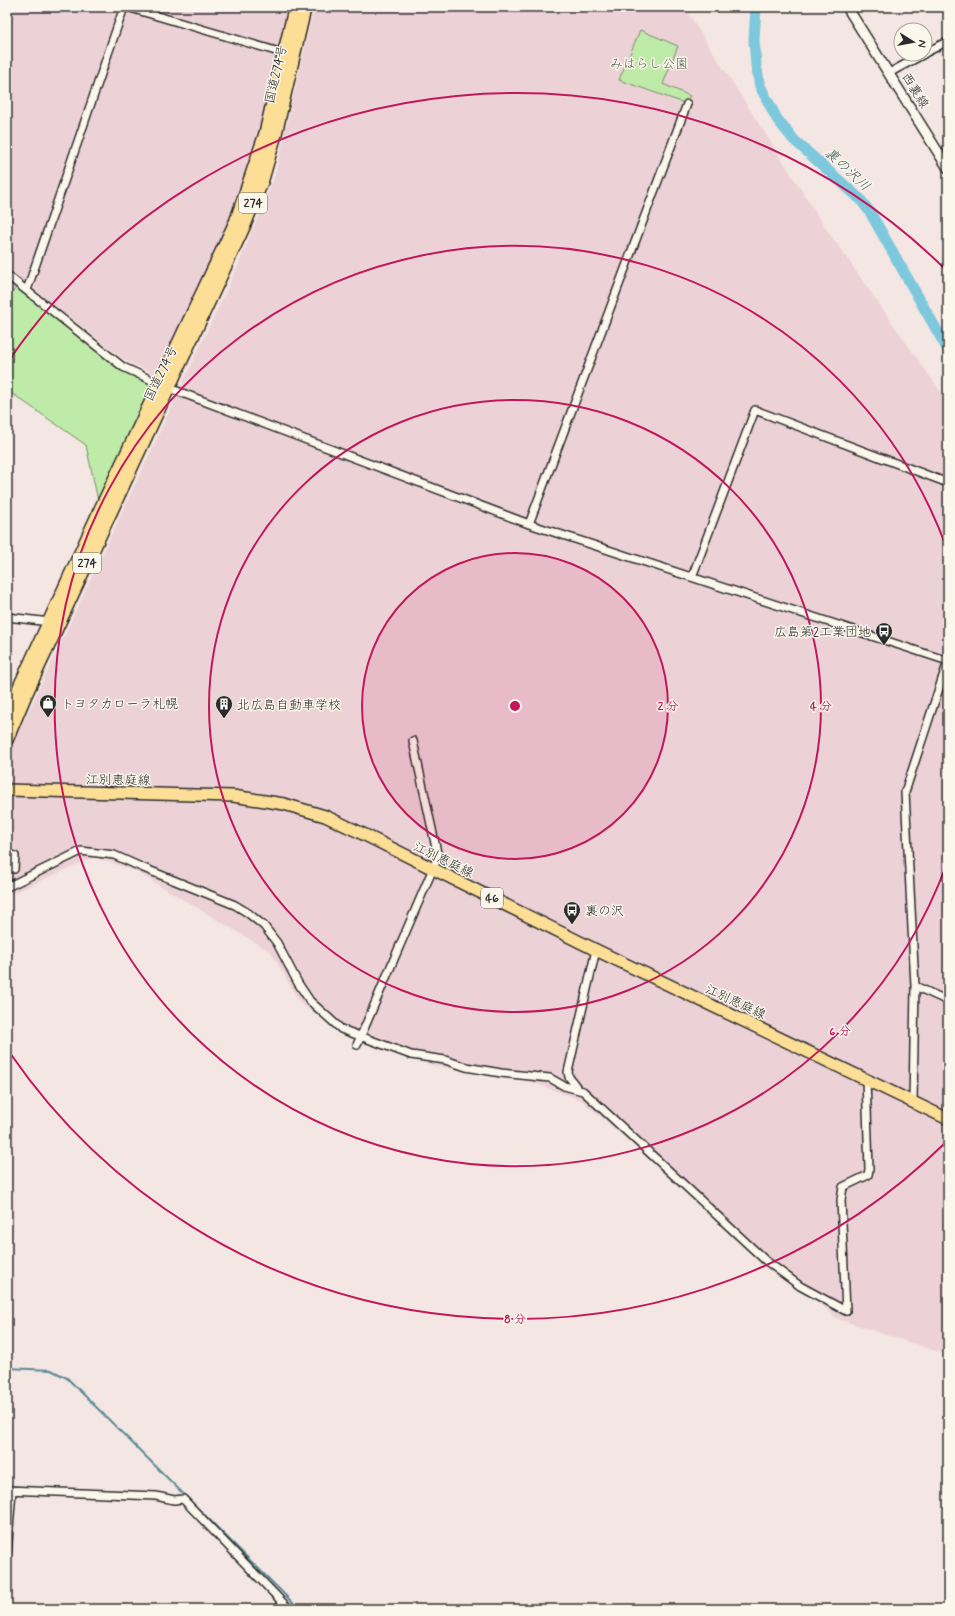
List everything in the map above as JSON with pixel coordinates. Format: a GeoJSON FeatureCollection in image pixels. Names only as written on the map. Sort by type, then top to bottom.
{"type":"FeatureCollection","features":[{"type":"Feature","properties":{"kind":"highway","name":"国道274号"},"geometry":{"type":"LineString","coordinates":[[7,714],[54,623],[164,386],[248,217],[262,181],[275,136],[289,55],[295,7]]}},
{"type":"Feature","properties":{"kind":"highway","name":"国道274号"},"geometry":{"type":"LineString","coordinates":[[289,55],[305,7]]}},
{"type":"Feature","properties":{"kind":"highway","name":"国道274号"},"geometry":{"type":"LineString","coordinates":[[7,739],[54,623]]}},
{"type":"Feature","properties":{"kind":"main road","name":"江別恵庭線"},"geometry":{"type":"LineString","coordinates":[[7,790],[233,796],[284,804],[325,816],[596,950],[948,1118]]}},
{"type":"Feature","properties":{"kind":"street"},"geometry":{"type":"LineString","coordinates":[[26,290],[124,7]]}},
{"type":"Feature","properties":{"kind":"street"},"geometry":{"type":"LineString","coordinates":[[127,7],[289,55]]}},
{"type":"Feature","properties":{"kind":"street","name":"西裏線"},"geometry":{"type":"LineString","coordinates":[[847,7],[890,72],[948,168]]}},
{"type":"Feature","properties":{"kind":"street"},"geometry":{"type":"LineString","coordinates":[[933,49],[948,41]]}},
{"type":"Feature","properties":{"kind":"street"},"geometry":{"type":"LineString","coordinates":[[890,72],[909,62]]}},
{"type":"Feature","properties":{"kind":"street"},"geometry":{"type":"LineString","coordinates":[[529,524],[687,104]]}},
{"type":"Feature","properties":{"kind":"street"},"geometry":{"type":"LineString","coordinates":[[7,275],[123,367],[164,386],[529,524],[948,661],[905,792],[915,986],[913,1102]]}},
{"type":"Feature","properties":{"kind":"street"},"geometry":{"type":"LineString","coordinates":[[692,577],[755,410],[948,483]]}},
{"type":"Feature","properties":{"kind":"street"},"geometry":{"type":"LineString","coordinates":[[7,617],[54,623]]}},
{"type":"Feature","properties":{"kind":"street"},"geometry":{"type":"LineString","coordinates":[[357,1045],[362,1037],[364,1027],[438,857],[413,741]]}},
{"type":"Feature","properties":{"kind":"street"},"geometry":{"type":"LineString","coordinates":[[7,887],[81,851],[114,854],[141,867],[235,905],[264,926],[277,943],[310,1002],[341,1029],[411,1055],[445,1060],[466,1067],[501,1073],[550,1078],[564,1086],[583,1091],[765,1260],[800,1286],[846,1311],[841,1200],[843,1187],[868,1175],[866,1078]]}},
{"type":"Feature","properties":{"kind":"street"},"geometry":{"type":"LineString","coordinates":[[7,854],[15,856],[14,869]]}},
{"type":"Feature","properties":{"kind":"street"},"geometry":{"type":"LineString","coordinates":[[578,1089],[569,1077],[568,1072],[596,950]]}},
{"type":"Feature","properties":{"kind":"street"},"geometry":{"type":"LineString","coordinates":[[915,986],[948,1001]]}},
{"type":"Feature","properties":{"kind":"street"},"geometry":{"type":"LineString","coordinates":[[7,1555],[10,1490],[156,1496],[174,1500],[183,1499],[289,1609]]}},
{"type":"Feature","properties":{"kind":"shaded area"},"geometry":{"type":"Polygon","coordinates":[[[7,7],[289,7],[259,137],[230,221],[158,375],[126,361],[22,280],[7,299],[7,7]]]}},
{"type":"Feature","properties":{"kind":"shaded area"},"geometry":{"type":"Polygon","coordinates":[[[314,7],[684,7],[827,230],[948,402],[948,1355],[838,1319],[581,1100],[526,1080],[435,1066],[400,1055],[342,1033],[300,1003],[271,952],[135,871],[94,857],[7,896],[7,757],[239,263],[275,175],[314,7]]]}},
{"type":"Feature","properties":{"kind":"green space","name":"みはらし公園"},"geometry":{"type":"Polygon","coordinates":[[[640,30],[678,46],[663,84],[690,96],[687,100],[687,104],[619,80],[640,30]]]}},
{"type":"Feature","properties":{"kind":"green space"},"geometry":{"type":"Polygon","coordinates":[[[19,284],[123,367],[160,384],[100,510],[86,445],[7,390],[7,299],[19,284]]]}},
{"type":"Feature","properties":{"kind":"waterway","name":"裏の沢川"},"geometry":{"type":"LineString","coordinates":[[756,7],[754,40],[756,65],[760,86],[777,119],[794,140],[860,199],[870,212],[948,350]]}},
{"type":"Feature","properties":{"kind":"waterway"},"geometry":{"type":"LineString","coordinates":[[7,1368],[51,1370],[67,1378],[299,1609]]}},
{"type":"Feature","properties":{"kind":"place","name":"広島第2工業団地"},"geometry":{"type":"Point","coordinates":[884,646]}},
{"type":"Feature","properties":{"kind":"place","name":"トヨタカローラ札幌"},"geometry":{"type":"Point","coordinates":[48,718]}},
{"type":"Feature","properties":{"kind":"place","name":"北広島自動車学校"},"geometry":{"type":"Point","coordinates":[224,719]}},
{"type":"Feature","properties":{"kind":"place","name":"裏の沢"},"geometry":{"type":"Point","coordinates":[572,925]}}]}
